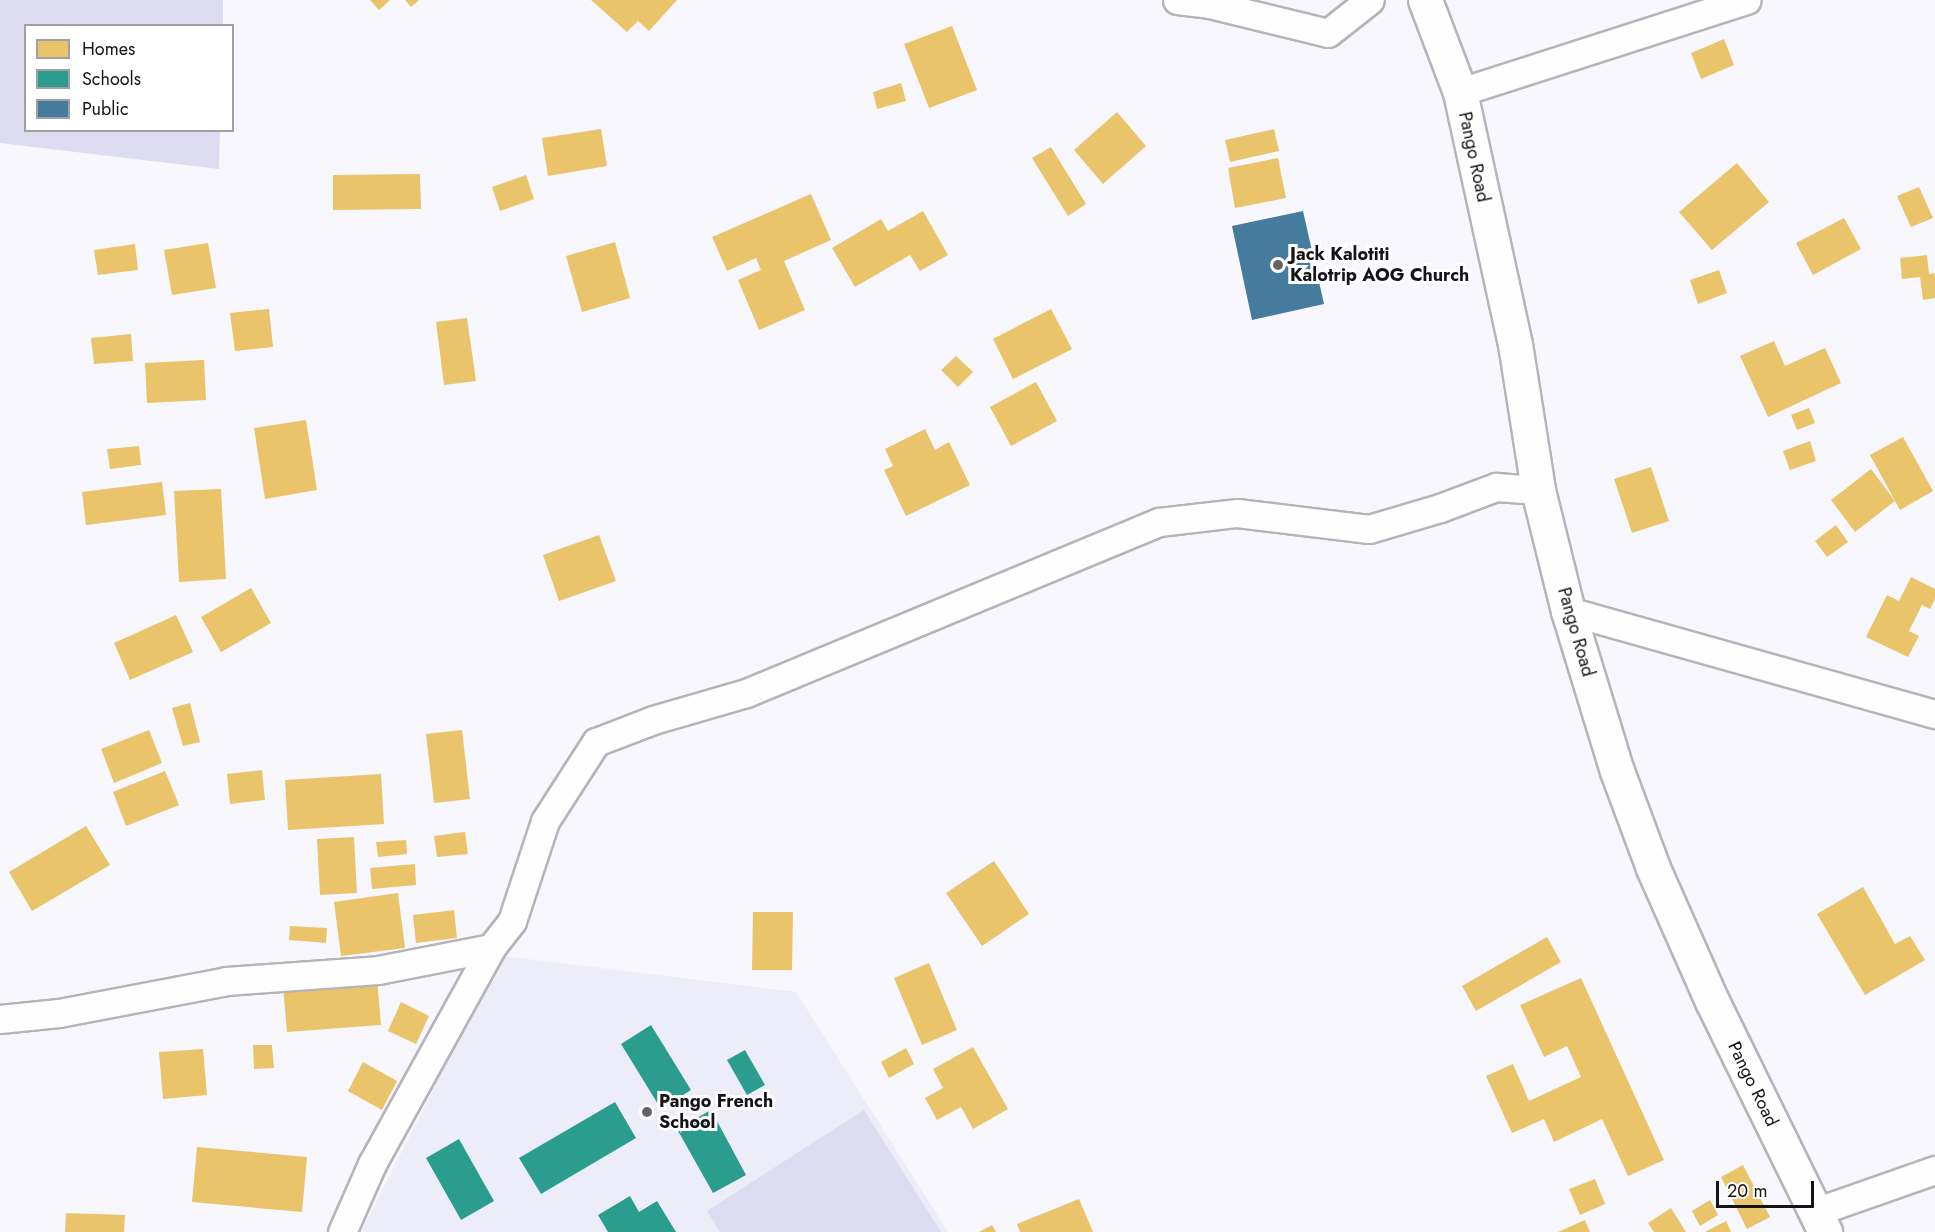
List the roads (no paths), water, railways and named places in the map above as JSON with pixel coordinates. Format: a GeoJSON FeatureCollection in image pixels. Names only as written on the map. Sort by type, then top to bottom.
{"type":"FeatureCollection","features":[{"type":"Feature","properties":{"kind":"street"},"geometry":{"type":"LineString","coordinates":[[1177,0],[1209,4],[1328,33],[1370,0]]}},
{"type":"Feature","properties":{"kind":"street","name":"Pango Road"},"geometry":{"type":"LineString","coordinates":[[1425,0],[1460,92],[1515,344],[1538,490],[1568,611],[1617,771],[1653,868],[1712,1001],[1820,1222]]}},
{"type":"Feature","properties":{"kind":"street"},"geometry":{"type":"LineString","coordinates":[[1460,92],[1747,0]]}},
{"type":"Feature","properties":{"kind":"street"},"geometry":{"type":"LineString","coordinates":[[342,1232],[372,1164],[491,948],[512,921],[545,821],[596,742],[653,720],[746,693],[1159,522],[1237,513],[1369,529],[1440,508],[1496,487],[1538,490]]}},
{"type":"Feature","properties":{"kind":"street"},"geometry":{"type":"LineString","coordinates":[[1568,611],[1935,714]]}},
{"type":"Feature","properties":{"kind":"street"},"geometry":{"type":"LineString","coordinates":[[0,1018],[59,1012],[226,981],[378,970],[491,948]]}},
{"type":"Feature","properties":{"kind":"street"},"geometry":{"type":"LineString","coordinates":[[1820,1222],[1935,1170]]}},
{"type":"Feature","properties":{"kind":"place","name":"Jack Kalotiti Kalotrip AOG Church"},"geometry":{"type":"Point","coordinates":[1278,265]}},
{"type":"Feature","properties":{"kind":"place","name":"Pango French School"},"geometry":{"type":"Point","coordinates":[647,1112]}}]}
